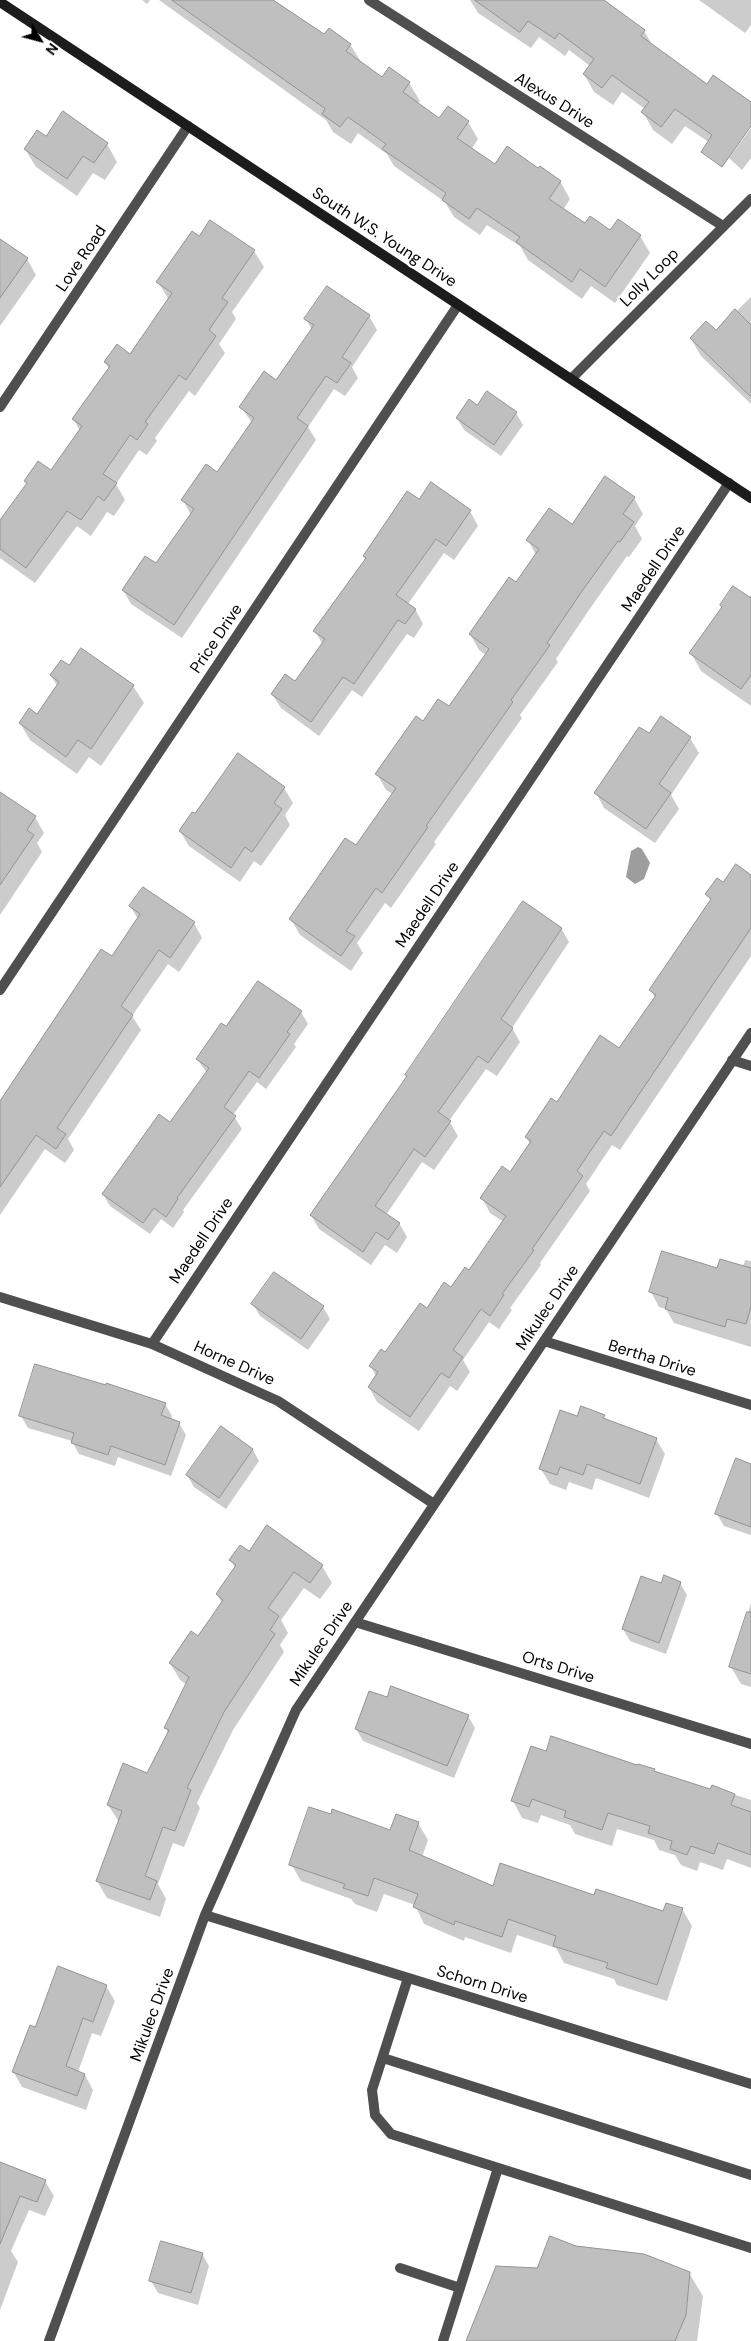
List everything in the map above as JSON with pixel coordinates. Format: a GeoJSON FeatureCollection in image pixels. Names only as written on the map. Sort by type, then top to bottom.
{"type":"FeatureCollection","features":[{"type":"Feature","properties":{"kind":"main road","name":"South W.S. Young Drive"},"geometry":{"type":"LineString","coordinates":[[0,2],[751,498]]}},
{"type":"Feature","properties":{"kind":"street","name":"Alexus Drive"},"geometry":{"type":"LineString","coordinates":[[370,0],[724,226]]}},
{"type":"Feature","properties":{"kind":"street","name":"Love Road"},"geometry":{"type":"LineString","coordinates":[[0,407],[188,126]]}},
{"type":"Feature","properties":{"kind":"street","name":"Lolly Loop"},"geometry":{"type":"LineString","coordinates":[[571,379],[751,199]]}},
{"type":"Feature","properties":{"kind":"street","name":"Price Drive"},"geometry":{"type":"LineString","coordinates":[[0,990],[458,305]]}},
{"type":"Feature","properties":{"kind":"street","name":"Maedell Drive"},"geometry":{"type":"LineString","coordinates":[[152,1344],[729,483]]}},
{"type":"Feature","properties":{"kind":"street","name":"Mikulec Drive"},"geometry":{"type":"LineString","coordinates":[[50,2341],[205,1914],[296,1710],[751,1033]]}},
{"type":"Feature","properties":{"kind":"street"},"geometry":{"type":"LineString","coordinates":[[732,1060],[751,1066]]}},
{"type":"Feature","properties":{"kind":"street","name":"Horne Drive"},"geometry":{"type":"LineString","coordinates":[[0,1297],[152,1344],[278,1400],[434,1504]]}},
{"type":"Feature","properties":{"kind":"street","name":"Bertha Drive"},"geometry":{"type":"LineString","coordinates":[[544,1341],[751,1405]]}},
{"type":"Feature","properties":{"kind":"street","name":"Orts Drive"},"geometry":{"type":"LineString","coordinates":[[355,1622],[751,1744]]}},
{"type":"Feature","properties":{"kind":"street","name":"Schorn Drive"},"geometry":{"type":"LineString","coordinates":[[205,1914],[751,2084]]}},
{"type":"Feature","properties":{"kind":"street"},"geometry":{"type":"LineString","coordinates":[[408,1978],[372,2090],[375,2115],[391,2134],[751,2248]]}},
{"type":"Feature","properties":{"kind":"street"},"geometry":{"type":"LineString","coordinates":[[383,2058],[751,2175]]}},
{"type":"Feature","properties":{"kind":"street"},"geometry":{"type":"LineString","coordinates":[[443,2341],[498,2168]]}},
{"type":"Feature","properties":{"kind":"street"},"geometry":{"type":"LineString","coordinates":[[400,2268],[460,2288]]}},
{"type":"Feature","properties":{"kind":"shaded area"},"geometry":{"type":"Polygon","coordinates":[[[638,847],[642,849],[650,863],[644,879],[635,884],[626,877],[631,851],[638,847]]]}},
{"type":"Feature","properties":{"kind":"building"},"geometry":{"type":"Polygon","coordinates":[[[172,0],[273,0],[324,34],[329,28],[351,44],[346,51],[382,77],[389,67],[410,82],[403,92],[439,118],[448,106],[469,121],[457,138],[495,164],[507,146],[538,168],[540,166],[561,181],[549,199],[585,223],[590,216],[610,230],[618,219],[641,235],[605,287],[580,269],[572,282],[516,242],[520,237],[477,208],[469,219],[442,200],[446,193],[382,149],[386,144],[348,117],[340,127],[322,114],[325,109],[172,0]]]}},
{"type":"Feature","properties":{"kind":"building"},"geometry":{"type":"Polygon","coordinates":[[[475,0],[604,0],[645,30],[641,36],[707,84],[713,75],[751,102],[751,126],[722,167],[701,152],[712,135],[675,109],[661,127],[641,112],[649,102],[612,75],[602,88],[583,74],[594,59],[559,33],[555,39],[528,21],[520,32],[475,0]]]}},
{"type":"Feature","properties":{"kind":"building"},"geometry":{"type":"Polygon","coordinates":[[[63,111],[108,143],[94,163],[83,156],[67,179],[24,149],[37,130],[46,136],[63,111]]]}},
{"type":"Feature","properties":{"kind":"building"},"geometry":{"type":"Polygon","coordinates":[[[210,220],[255,250],[222,298],[228,302],[209,330],[216,336],[186,380],[179,375],[145,422],[148,424],[137,440],[130,435],[103,474],[117,483],[104,501],[98,496],[81,520],[67,511],[26,568],[0,549],[0,520],[27,483],[24,481],[38,461],[51,470],[82,426],[72,419],[110,366],[104,362],[117,344],[130,354],[172,293],[156,282],[192,231],[199,236],[210,220]]]}},
{"type":"Feature","properties":{"kind":"building"},"geometry":{"type":"Polygon","coordinates":[[[0,239],[28,258],[0,298],[0,239]]]}},
{"type":"Feature","properties":{"kind":"building"},"geometry":{"type":"Polygon","coordinates":[[[327,286],[370,315],[342,357],[351,363],[337,383],[326,376],[297,418],[308,426],[174,625],[122,590],[145,556],[156,563],[194,509],[181,500],[206,464],[217,472],[254,418],[239,407],[264,371],[276,380],[314,325],[304,319],[327,286]]]}},
{"type":"Feature","properties":{"kind":"building"},"geometry":{"type":"Polygon","coordinates":[[[735,309],[751,325],[751,397],[690,338],[706,321],[716,330],[735,309]]]}},
{"type":"Feature","properties":{"kind":"building"},"geometry":{"type":"Polygon","coordinates":[[[487,391],[517,412],[494,445],[456,418],[469,399],[477,405],[487,391]]]}},
{"type":"Feature","properties":{"kind":"building"},"geometry":{"type":"Polygon","coordinates":[[[605,476],[635,497],[623,514],[634,522],[580,594],[547,643],[550,645],[511,700],[513,702],[426,826],[428,827],[382,893],[376,888],[346,931],[355,936],[341,956],[289,919],[345,838],[356,845],[396,788],[375,774],[416,716],[423,721],[438,699],[449,706],[489,649],[469,634],[509,577],[516,582],[539,549],[526,540],[549,508],[572,524],[605,476]]]}},
{"type":"Feature","properties":{"kind":"building"},"geometry":{"type":"Polygon","coordinates":[[[431,482],[471,510],[446,546],[436,539],[396,595],[416,609],[405,624],[398,620],[354,684],[343,677],[311,722],[271,694],[285,674],[295,681],[325,639],[313,631],[366,558],[363,556],[407,491],[419,499],[431,482]]]}},
{"type":"Feature","properties":{"kind":"building"},"geometry":{"type":"Polygon","coordinates":[[[733,586],[751,598],[751,675],[741,689],[689,653],[722,607],[720,605],[733,586]]]}},
{"type":"Feature","properties":{"kind":"building"},"geometry":{"type":"Polygon","coordinates":[[[81,648],[134,685],[91,749],[78,740],[66,757],[19,723],[29,708],[37,714],[59,682],[50,675],[61,660],[69,665],[81,648]]]}},
{"type":"Feature","properties":{"kind":"building"},"geometry":{"type":"Polygon","coordinates":[[[661,716],[691,737],[659,784],[671,793],[646,829],[594,793],[639,727],[649,733],[661,716]]]}},
{"type":"Feature","properties":{"kind":"building"},"geometry":{"type":"Polygon","coordinates":[[[238,753],[285,787],[274,803],[282,809],[252,852],[245,847],[231,868],[179,831],[192,812],[195,813],[238,753]]]}},
{"type":"Feature","properties":{"kind":"building"},"geometry":{"type":"Polygon","coordinates":[[[0,792],[36,816],[27,830],[34,835],[0,885],[0,792]]]}},
{"type":"Feature","properties":{"kind":"building"},"geometry":{"type":"Polygon","coordinates":[[[736,864],[751,875],[751,928],[611,1136],[604,1131],[577,1171],[583,1176],[502,1294],[504,1295],[490,1316],[481,1309],[453,1350],[463,1357],[449,1378],[441,1373],[410,1417],[368,1387],[378,1372],[369,1366],[381,1349],[385,1352],[420,1303],[427,1308],[444,1282],[451,1287],[465,1267],[469,1270],[506,1216],[480,1198],[502,1166],[510,1172],[531,1141],[525,1137],[551,1098],[557,1102],[600,1035],[619,1048],[656,995],[649,990],[711,899],[705,894],[717,878],[723,882],[736,864]]]}},
{"type":"Feature","properties":{"kind":"building"},"geometry":{"type":"Polygon","coordinates":[[[143,887],[195,922],[170,958],[159,950],[121,1006],[133,1015],[57,1128],[66,1134],[56,1149],[36,1135],[0,1187],[0,1101],[101,949],[112,956],[140,914],[129,906],[143,887]]]}},
{"type":"Feature","properties":{"kind":"building"},"geometry":{"type":"Polygon","coordinates":[[[523,901],[562,928],[501,1019],[513,1028],[488,1063],[478,1056],[438,1112],[451,1121],[425,1157],[414,1149],[375,1206],[400,1223],[388,1240],[376,1232],[363,1252],[310,1215],[407,1076],[405,1075],[523,901]]]}},
{"type":"Feature","properties":{"kind":"building"},"geometry":{"type":"Polygon","coordinates":[[[258,981],[302,1011],[287,1032],[290,1034],[259,1078],[249,1071],[224,1107],[236,1116],[177,1198],[166,1217],[154,1208],[143,1223],[102,1194],[159,1114],[170,1122],[209,1068],[196,1059],[221,1023],[226,1026],[258,981]]]}},
{"type":"Feature","properties":{"kind":"building"},"geometry":{"type":"Polygon","coordinates":[[[662,1251],[717,1268],[720,1259],[751,1268],[751,1307],[746,1324],[727,1319],[725,1327],[665,1309],[668,1298],[649,1292],[662,1251]]]}},
{"type":"Feature","properties":{"kind":"building"},"geometry":{"type":"Polygon","coordinates":[[[274,1272],[324,1306],[301,1339],[251,1304],[274,1272]]]}},
{"type":"Feature","properties":{"kind":"building"},"geometry":{"type":"Polygon","coordinates":[[[35,1364],[106,1385],[106,1383],[166,1403],[161,1415],[180,1422],[165,1465],[111,1446],[108,1455],[71,1443],[74,1433],[19,1416],[35,1364]]]}},
{"type":"Feature","properties":{"kind":"building"},"geometry":{"type":"Polygon","coordinates":[[[581,1406],[605,1415],[603,1418],[657,1438],[640,1484],[587,1464],[583,1475],[560,1467],[557,1475],[539,1469],[560,1410],[577,1416],[581,1406]]]}},
{"type":"Feature","properties":{"kind":"building"},"geometry":{"type":"Polygon","coordinates":[[[221,1426],[253,1449],[219,1498],[186,1475],[221,1426]]]}},
{"type":"Feature","properties":{"kind":"building"},"geometry":{"type":"Polygon","coordinates":[[[736,1458],[751,1464],[751,1527],[715,1514],[736,1458]]]}},
{"type":"Feature","properties":{"kind":"building"},"geometry":{"type":"Polygon","coordinates":[[[267,1525],[323,1565],[310,1583],[294,1572],[268,1608],[279,1616],[270,1630],[275,1634],[224,1712],[187,1788],[191,1790],[175,1831],[163,1827],[145,1876],[157,1881],[150,1900],[96,1881],[122,1811],[107,1805],[123,1763],[147,1773],[169,1730],[164,1728],[189,1677],[169,1663],[191,1631],[198,1636],[223,1600],[216,1594],[236,1565],[229,1560],[240,1545],[249,1551],[267,1525]]]}},
{"type":"Feature","properties":{"kind":"building"},"geometry":{"type":"Polygon","coordinates":[[[664,1575],[681,1582],[659,1643],[622,1629],[641,1576],[661,1583],[664,1575]]]}},
{"type":"Feature","properties":{"kind":"building"},"geometry":{"type":"Polygon","coordinates":[[[747,1612],[751,1612],[751,1674],[729,1667],[747,1612]]]}},
{"type":"Feature","properties":{"kind":"building"},"geometry":{"type":"Polygon","coordinates":[[[391,1686],[469,1715],[447,1766],[355,1729],[369,1691],[387,1697],[391,1686]]]}},
{"type":"Feature","properties":{"kind":"building"},"geometry":{"type":"Polygon","coordinates":[[[551,1736],[637,1765],[655,1769],[654,1771],[710,1789],[712,1785],[735,1794],[731,1805],[751,1812],[751,1855],[718,1843],[714,1854],[691,1846],[687,1855],[670,1849],[672,1841],[648,1833],[650,1826],[608,1813],[602,1830],[564,1817],[566,1811],[532,1799],[529,1807],[511,1801],[531,1746],[546,1751],[551,1736]]]}},
{"type":"Feature","properties":{"kind":"building"},"geometry":{"type":"Polygon","coordinates":[[[309,1807],[331,1814],[332,1809],[390,1830],[396,1814],[419,1822],[409,1850],[493,1886],[500,1863],[594,1895],[596,1889],[663,1911],[666,1903],[683,1908],[657,1985],[606,1968],[608,1963],[553,1946],[556,1936],[508,1919],[502,1937],[455,1921],[454,1925],[413,1907],[418,1894],[374,1878],[368,1896],[343,1888],[345,1884],[289,1865],[309,1807]]]}},
{"type":"Feature","properties":{"kind":"building"},"geometry":{"type":"Polygon","coordinates":[[[58,1966],[107,1985],[93,2022],[83,2018],[66,2066],[85,2074],[77,2096],[12,2072],[30,2025],[35,2027],[58,1966]]]}},
{"type":"Feature","properties":{"kind":"building"},"geometry":{"type":"Polygon","coordinates":[[[0,2162],[46,2180],[37,2202],[20,2196],[0,2244],[0,2162]]]}},
{"type":"Feature","properties":{"kind":"building"},"geometry":{"type":"Polygon","coordinates":[[[550,2236],[576,2246],[644,2254],[690,2272],[686,2315],[675,2341],[466,2341],[496,2266],[537,2268],[550,2236]]]}},
{"type":"Feature","properties":{"kind":"building"},"geometry":{"type":"Polygon","coordinates":[[[161,2241],[203,2253],[191,2293],[149,2281],[161,2241]]]}}]}
